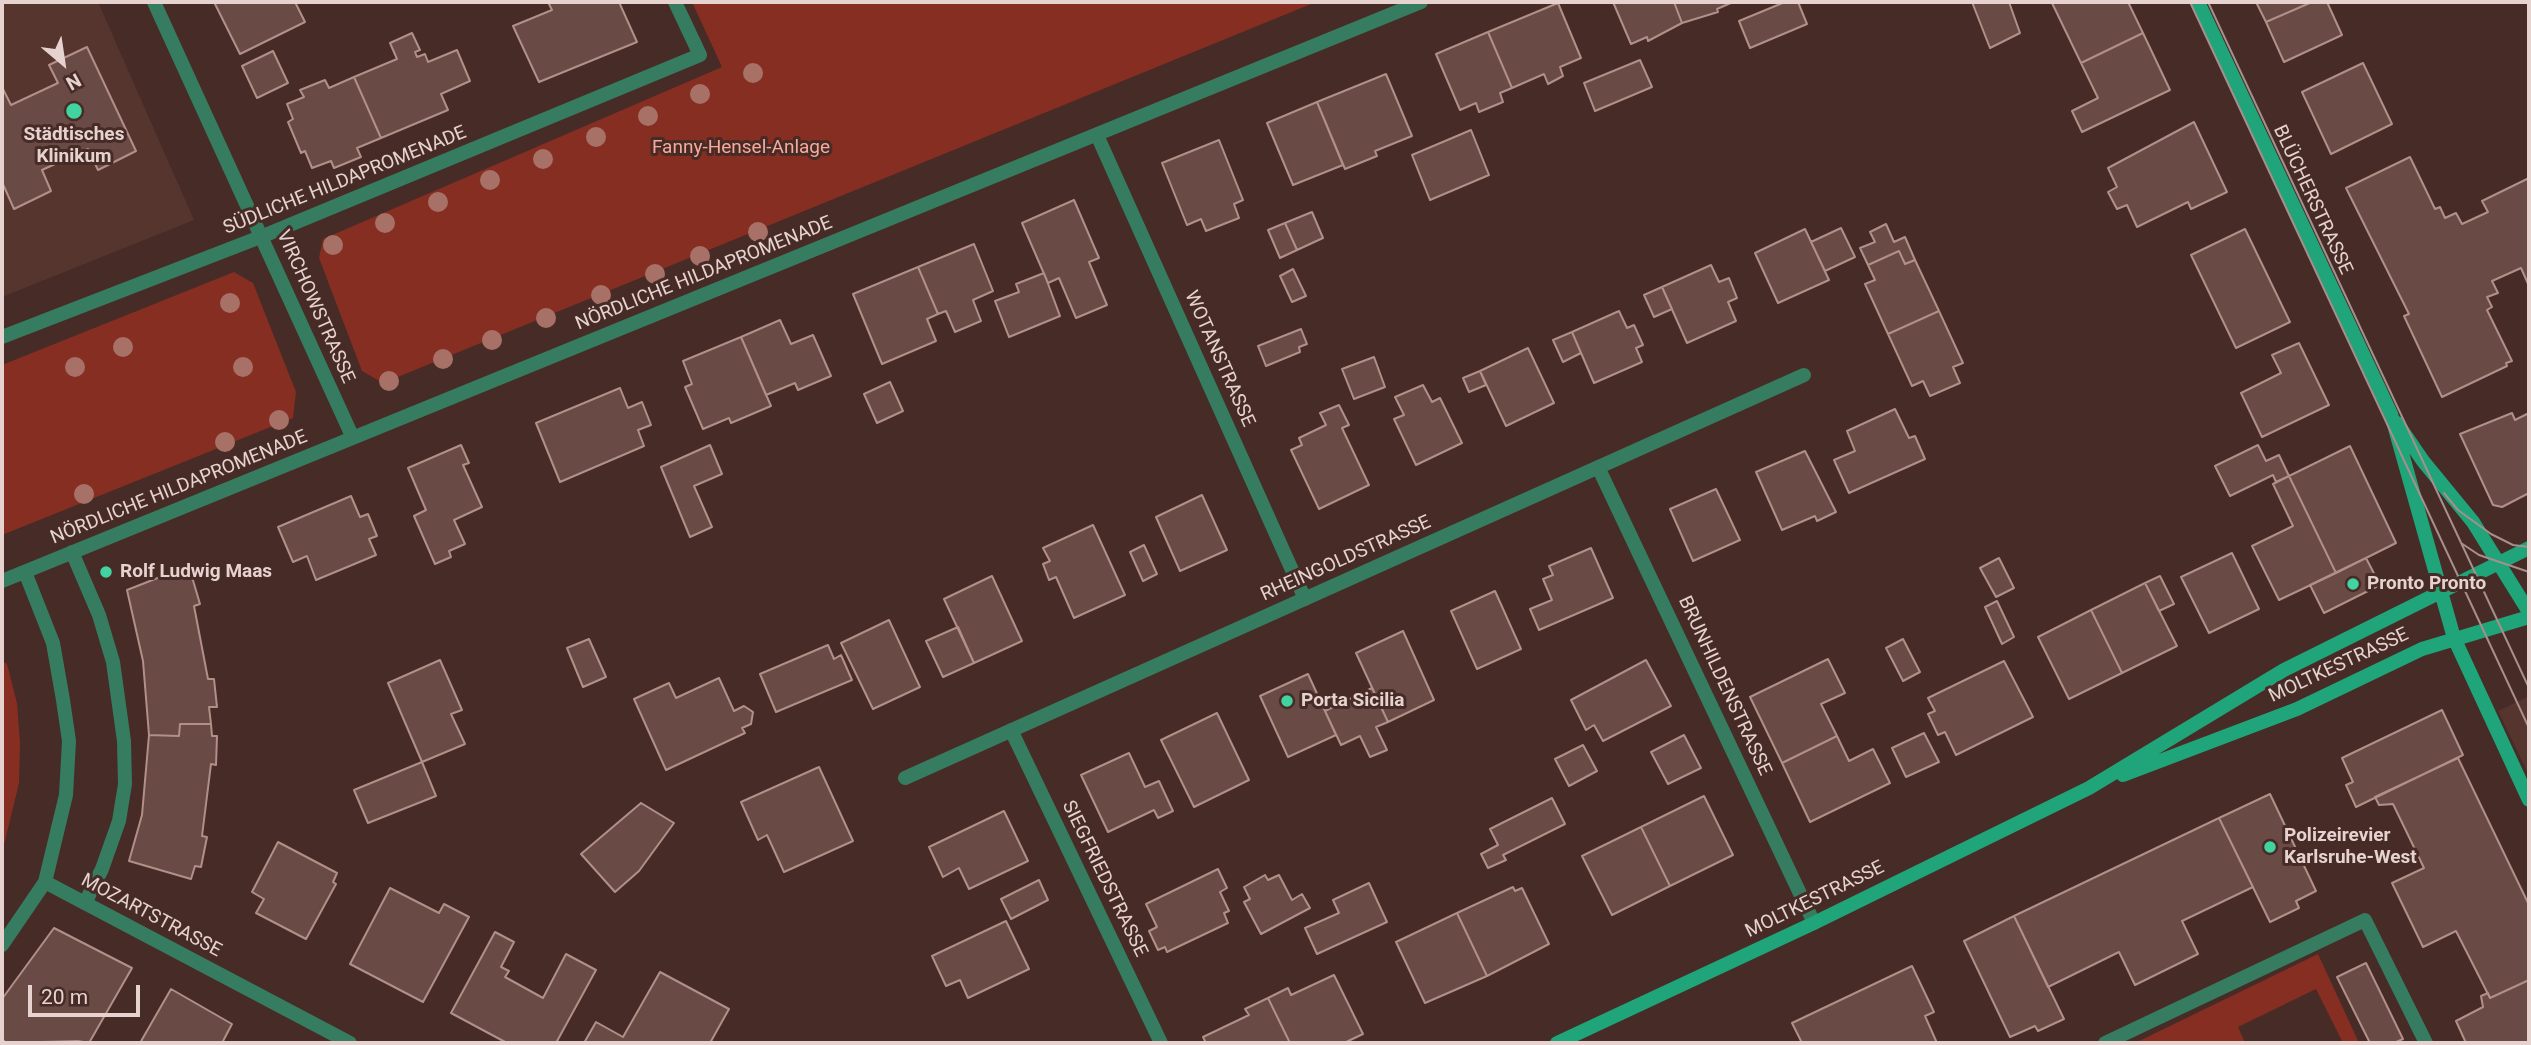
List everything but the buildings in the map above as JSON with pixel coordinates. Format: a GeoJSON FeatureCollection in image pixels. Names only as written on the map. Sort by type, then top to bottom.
{"type":"FeatureCollection","features":[{"type":"Feature","properties":{"kind":"main road","name":"BLÜCHERSTRASSE"},"geometry":{"type":"LineString","coordinates":[[2198,2],[2391,414],[2423,461],[2473,522],[2529,612]]}},
{"type":"Feature","properties":{"kind":"main road","name":"BLÜCHERSTRASSE"},"geometry":{"type":"LineString","coordinates":[[2391,414],[2454,638],[2529,800]]}},
{"type":"Feature","properties":{"kind":"main road","name":"MOLTKESTRASSE"},"geometry":{"type":"LineString","coordinates":[[1557,1043],[1814,923],[2089,788],[2284,670],[2529,548]]}},
{"type":"Feature","properties":{"kind":"main road","name":"MOLTKESTRASSE"},"geometry":{"type":"LineString","coordinates":[[2089,788],[2297,709],[2422,649],[2529,617]]}},
{"type":"Feature","properties":{"kind":"street","name":"VIRCHOWSTRASSE"},"geometry":{"type":"LineString","coordinates":[[153,2],[263,236],[353,438]]}},
{"type":"Feature","properties":{"kind":"street","name":"SÜDLICHE HILDAPROMENADE"},"geometry":{"type":"LineString","coordinates":[[2,337],[263,236],[700,55],[675,2]]}},
{"type":"Feature","properties":{"kind":"street","name":"NÖRDLICHE HILDAPROMENADE"},"geometry":{"type":"LineString","coordinates":[[2,581],[1421,2]]}},
{"type":"Feature","properties":{"kind":"street","name":"WOTANSTRASSE"},"geometry":{"type":"LineString","coordinates":[[1097,135],[1304,599]]}},
{"type":"Feature","properties":{"kind":"street","name":"RHEINGOLDSTRASSE"},"geometry":{"type":"LineString","coordinates":[[905,778],[1804,375]]}},
{"type":"Feature","properties":{"kind":"street","name":"BRUNHILDENSTRASSE"},"geometry":{"type":"LineString","coordinates":[[1598,467],[1814,923]]}},
{"type":"Feature","properties":{"kind":"street"},"geometry":{"type":"LineString","coordinates":[[72,552],[99,615],[113,662],[124,741],[125,784],[119,821],[102,869],[85,902]]}},
{"type":"Feature","properties":{"kind":"street"},"geometry":{"type":"LineString","coordinates":[[2,945],[45,882],[66,795],[69,741],[52,643],[25,572]]}},
{"type":"Feature","properties":{"kind":"street","name":"SIEGFRIEDSTRASSE"},"geometry":{"type":"LineString","coordinates":[[1012,730],[1161,1043]]}},
{"type":"Feature","properties":{"kind":"street","name":"MOZARTSTRASSE"},"geometry":{"type":"LineString","coordinates":[[45,882],[350,1043]]}},
{"type":"Feature","properties":{"kind":"street"},"geometry":{"type":"LineString","coordinates":[[2105,1043],[2365,920],[2426,1043]]}},
{"type":"Feature","properties":{"kind":"shaded area","name":"Städtisches Klinikum"},"geometry":{"type":"Polygon","coordinates":[[[2,2],[98,2],[194,220],[2,297],[2,2]]]}},
{"type":"Feature","properties":{"kind":"shaded area"},"geometry":{"type":"Polygon","coordinates":[[[2529,696],[2529,775],[2498,711],[2529,696]]]}},
{"type":"Feature","properties":{"kind":"green space","name":"Fanny-Hensel-Anlage"},"geometry":{"type":"Polygon","coordinates":[[[692,2],[1316,2],[383,383],[362,371],[319,258],[323,239],[722,67],[692,2]]]}},
{"type":"Feature","properties":{"kind":"green space"},"geometry":{"type":"Polygon","coordinates":[[[234,272],[253,283],[296,392],[293,418],[2,535],[2,365],[234,272]]]}},
{"type":"Feature","properties":{"kind":"green space"},"geometry":{"type":"Polygon","coordinates":[[[2,661],[7,664],[17,703],[20,743],[19,783],[2,853],[2,661]]]}},
{"type":"Feature","properties":{"kind":"green space"},"geometry":{"type":"Polygon","coordinates":[[[2318,954],[2359,1043],[2343,1043],[2316,989],[2238,1027],[2245,1043],[2135,1043],[2318,954]]]}},
{"type":"Feature","properties":{"kind":"tram line"},"geometry":{"type":"LineString","coordinates":[[2190,2],[2529,728]]}},
{"type":"Feature","properties":{"kind":"tram line"},"geometry":{"type":"LineString","coordinates":[[2208,2],[2529,688]]}},
{"type":"Feature","properties":{"kind":"tram line"},"geometry":{"type":"LineString","coordinates":[[2444,493],[2458,510],[2491,534],[2513,545],[2529,547]]}},
{"type":"Feature","properties":{"kind":"tram line"},"geometry":{"type":"LineString","coordinates":[[2461,543],[2479,555],[2529,572]]}},
{"type":"Feature","properties":{"kind":"place","name":"Städtisches Klinikum"},"geometry":{"type":"Point","coordinates":[74,111]}},
{"type":"Feature","properties":{"kind":"place","name":"Rolf Ludwig Maas"},"geometry":{"type":"Point","coordinates":[106,572]}},
{"type":"Feature","properties":{"kind":"place","name":"Pronto Pronto"},"geometry":{"type":"Point","coordinates":[2353,584]}},
{"type":"Feature","properties":{"kind":"place","name":"Porta Sicilia"},"geometry":{"type":"Point","coordinates":[1287,701]}},
{"type":"Feature","properties":{"kind":"place","name":"Polizeirevier Karlsruhe-West"},"geometry":{"type":"Point","coordinates":[2270,847]}}]}
